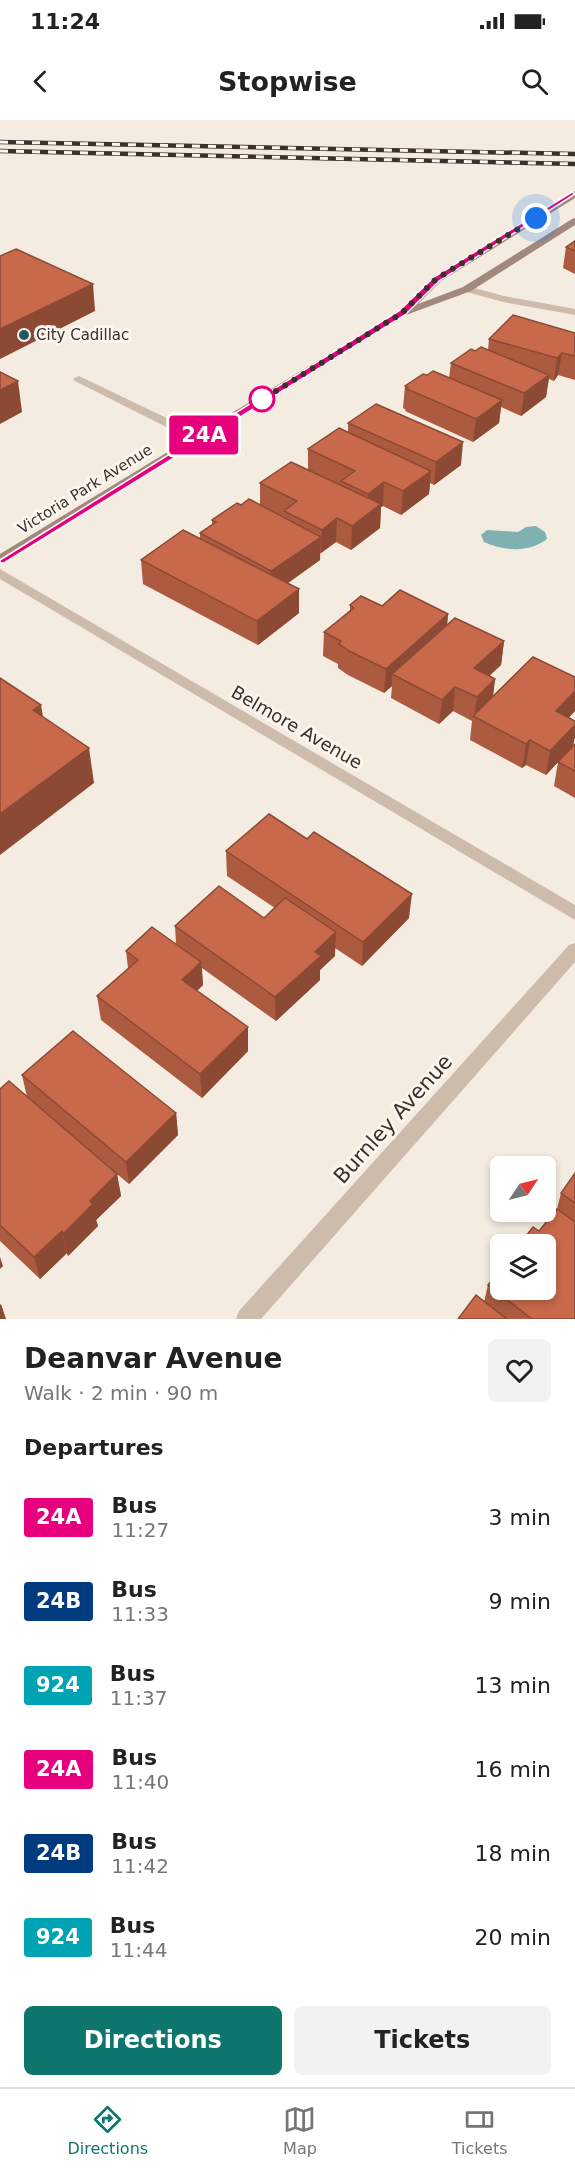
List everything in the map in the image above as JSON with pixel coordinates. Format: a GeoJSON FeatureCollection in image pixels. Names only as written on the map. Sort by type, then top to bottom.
{"type":"FeatureCollection","features":[{"type":"Feature","properties":{"kind":"main road","name":"Victoria Park Avenue"},"geometry":{"type":"LineString","coordinates":[[402,313],[436,279],[575,194]]}},
{"type":"Feature","properties":{"kind":"main road","name":"Victoria Park Avenue"},"geometry":{"type":"LineString","coordinates":[[0,560],[402,313],[467,289],[575,221]]}},
{"type":"Feature","properties":{"kind":"street"},"geometry":{"type":"LineString","coordinates":[[467,289],[503,299],[575,312]]}},
{"type":"Feature","properties":{"kind":"street"},"geometry":{"type":"LineString","coordinates":[[79,379],[198,438]]}},
{"type":"Feature","properties":{"kind":"street","name":"Belmore Avenue"},"geometry":{"type":"LineString","coordinates":[[0,573],[575,913]]}},
{"type":"Feature","properties":{"kind":"street","name":"Burnley Avenue"},"geometry":{"type":"LineString","coordinates":[[247,1319],[575,951]]}},
{"type":"Feature","properties":{"kind":"water"},"geometry":{"type":"Polygon","coordinates":[[[536,526],[545,532],[547,539],[533,547],[508,549],[499,547],[484,542],[481,535],[487,530],[518,532],[526,527],[536,526]]]}},
{"type":"Feature","properties":{"kind":"building"},"geometry":{"type":"Polygon","coordinates":[[[575,241],[575,251],[566,247],[575,241]]]}},
{"type":"Feature","properties":{"kind":"building"},"geometry":{"type":"Polygon","coordinates":[[[16,249],[93,284],[0,329],[0,256],[16,249]]]}},
{"type":"Feature","properties":{"kind":"building"},"geometry":{"type":"Polygon","coordinates":[[[513,315],[575,333],[575,356],[562,353],[557,358],[489,339],[513,315]]]}},
{"type":"Feature","properties":{"kind":"building"},"geometry":{"type":"Polygon","coordinates":[[[481,347],[549,375],[524,393],[451,363],[471,349],[475,351],[481,347]]]}},
{"type":"Feature","properties":{"kind":"building"},"geometry":{"type":"Polygon","coordinates":[[[433,371],[502,400],[476,419],[407,389],[405,386],[423,374],[427,375],[433,371]]]}},
{"type":"Feature","properties":{"kind":"building"},"geometry":{"type":"Polygon","coordinates":[[[0,372],[18,381],[0,390],[0,372]]]}},
{"type":"Feature","properties":{"kind":"building"},"geometry":{"type":"Polygon","coordinates":[[[376,404],[463,442],[436,462],[348,423],[376,404]]]}},
{"type":"Feature","properties":{"kind":"building"},"geometry":{"type":"Polygon","coordinates":[[[339,428],[431,471],[403,491],[384,482],[368,494],[341,481],[355,471],[308,449],[339,428]]]}},
{"type":"Feature","properties":{"kind":"building"},"geometry":{"type":"Polygon","coordinates":[[[291,462],[381,504],[352,526],[337,518],[322,530],[284,511],[297,501],[260,483],[291,462]]]}},
{"type":"Feature","properties":{"kind":"building"},"geometry":{"type":"Polygon","coordinates":[[[249,499],[321,537],[271,571],[200,533],[216,522],[212,520],[237,503],[241,505],[249,499]]]}},
{"type":"Feature","properties":{"kind":"building"},"geometry":{"type":"Polygon","coordinates":[[[183,530],[299,589],[257,621],[141,560],[183,530]]]}},
{"type":"Feature","properties":{"kind":"building"},"geometry":{"type":"Polygon","coordinates":[[[400,590],[448,614],[386,669],[349,651],[339,644],[341,641],[324,632],[354,608],[350,605],[361,596],[382,606],[400,590]]]}},
{"type":"Feature","properties":{"kind":"building"},"geometry":{"type":"Polygon","coordinates":[[[455,618],[504,641],[474,668],[495,679],[477,697],[455,687],[442,700],[392,674],[455,618]]]}},
{"type":"Feature","properties":{"kind":"building"},"geometry":{"type":"Polygon","coordinates":[[[533,657],[575,677],[575,691],[556,711],[575,721],[575,725],[550,751],[530,740],[526,744],[473,716],[533,657]]]}},
{"type":"Feature","properties":{"kind":"building"},"geometry":{"type":"Polygon","coordinates":[[[0,678],[41,705],[33,710],[89,748],[0,814],[0,678]]]}},
{"type":"Feature","properties":{"kind":"building"},"geometry":{"type":"Polygon","coordinates":[[[575,744],[575,771],[558,762],[575,744]]]}},
{"type":"Feature","properties":{"kind":"building"},"geometry":{"type":"Polygon","coordinates":[[[269,814],[307,839],[314,832],[412,894],[363,942],[226,851],[269,814]]]}},
{"type":"Feature","properties":{"kind":"building"},"geometry":{"type":"Polygon","coordinates":[[[219,886],[264,918],[285,898],[336,932],[315,952],[321,956],[275,997],[175,926],[219,886]]]}},
{"type":"Feature","properties":{"kind":"building"},"geometry":{"type":"Polygon","coordinates":[[[152,927],[201,962],[182,980],[248,1027],[200,1074],[97,996],[138,960],[126,951],[152,927]]]}},
{"type":"Feature","properties":{"kind":"building"},"geometry":{"type":"Polygon","coordinates":[[[73,1031],[176,1113],[126,1162],[22,1075],[73,1031]]]}},
{"type":"Feature","properties":{"kind":"building"},"geometry":{"type":"Polygon","coordinates":[[[9,1081],[117,1174],[90,1201],[93,1204],[63,1234],[62,1231],[34,1257],[0,1225],[0,1089],[9,1081]]]}},
{"type":"Feature","properties":{"kind":"building"},"geometry":{"type":"Polygon","coordinates":[[[575,1173],[575,1203],[561,1193],[575,1173]]]}},
{"type":"Feature","properties":{"kind":"building"},"geometry":{"type":"Polygon","coordinates":[[[556,1210],[575,1222],[575,1319],[532,1319],[507,1300],[556,1300],[556,1234],[528,1234],[533,1227],[539,1231],[546,1222],[556,1222],[556,1210]]]}},
{"type":"Feature","properties":{"kind":"building"},"geometry":{"type":"Polygon","coordinates":[[[476,1295],[507,1319],[458,1319],[476,1295]]]}},
{"type":"Feature","properties":{"kind":"railway"},"geometry":{"type":"LineString","coordinates":[[0,142],[575,154]]}},
{"type":"Feature","properties":{"kind":"railway"},"geometry":{"type":"LineString","coordinates":[[0,151],[575,164]]}},
{"type":"Feature","properties":{"kind":"bus line","name":"24A"},"geometry":{"type":"LineString","coordinates":[[0,560],[402,313],[436,279],[575,194]]}},
{"type":"Feature","properties":{"kind":"place","name":"City Cadillac"},"geometry":{"type":"Point","coordinates":[24,335]}},
{"type":"Feature","properties":{"kind":"route"},"geometry":{"type":"LineString","coordinates":[[262,399],[260,401],[402,313],[436,279],[536,218]]}}]}
